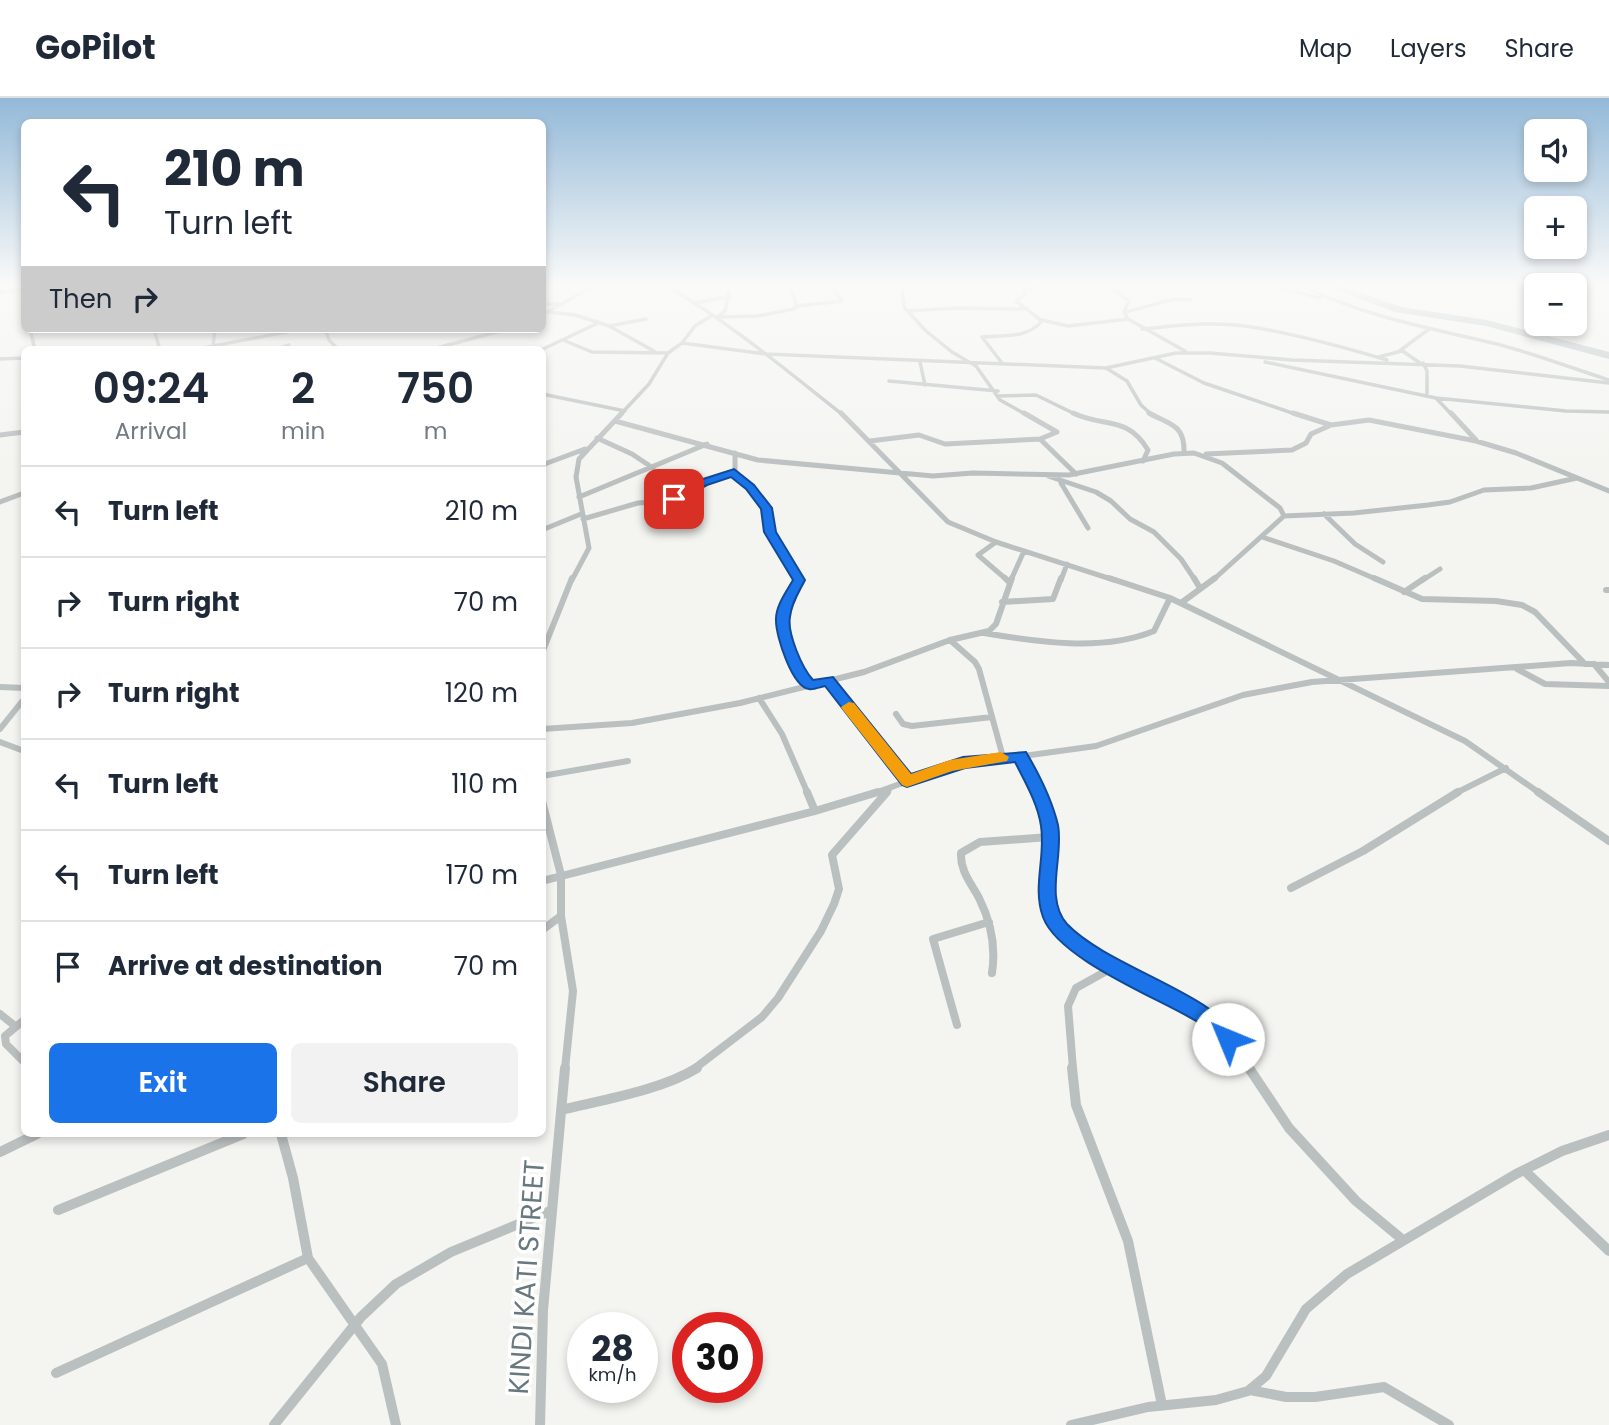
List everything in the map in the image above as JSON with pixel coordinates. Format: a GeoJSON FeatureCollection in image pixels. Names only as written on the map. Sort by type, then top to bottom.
{"type":"FeatureCollection","features":[{"type":"Feature","properties":{"kind":"street"},"geometry":{"type":"LineString","coordinates":[[582,348],[592,352],[668,353]]}},
{"type":"Feature","properties":{"kind":"street"},"geometry":{"type":"LineString","coordinates":[[648,348],[657,353]]}},
{"type":"Feature","properties":{"kind":"street"},"geometry":{"type":"LineString","coordinates":[[546,643],[572,579],[589,548],[579,497],[577,467],[587,448],[649,384],[668,353],[675,348]]}},
{"type":"Feature","properties":{"kind":"street"},"geometry":{"type":"LineString","coordinates":[[720,348],[766,354],[1106,368],[1189,353],[1421,363],[1609,382]]}},
{"type":"Feature","properties":{"kind":"street"},"geometry":{"type":"LineString","coordinates":[[757,348],[843,415],[948,522],[996,542],[1181,603],[1465,741],[1606,838]]}},
{"type":"Feature","properties":{"kind":"street"},"geometry":{"type":"LineString","coordinates":[[870,441],[919,435],[945,444],[1040,439],[1057,433],[1003,402],[969,362],[946,348]]}},
{"type":"Feature","properties":{"kind":"street"},"geometry":{"type":"LineString","coordinates":[[990,348],[1002,363]]}},
{"type":"Feature","properties":{"kind":"street"},"geometry":{"type":"LineString","coordinates":[[1179,348],[1189,353]]}},
{"type":"Feature","properties":{"kind":"street"},"geometry":{"type":"LineString","coordinates":[[1346,348],[1398,363]]}},
{"type":"Feature","properties":{"kind":"street"},"geometry":{"type":"LineString","coordinates":[[1363,362],[1404,348]]}},
{"type":"Feature","properties":{"kind":"street"},"geometry":{"type":"LineString","coordinates":[[1505,348],[1609,382]]}},
{"type":"Feature","properties":{"kind":"street"},"geometry":{"type":"LineString","coordinates":[[1401,350],[1421,363],[1428,380],[1427,394]]}},
{"type":"Feature","properties":{"kind":"street"},"geometry":{"type":"LineString","coordinates":[[1238,356],[1427,394],[1436,398],[1476,441]]}},
{"type":"Feature","properties":{"kind":"street"},"geometry":{"type":"LineString","coordinates":[[0,359],[21,358]]}},
{"type":"Feature","properties":{"kind":"street"},"geometry":{"type":"LineString","coordinates":[[1155,358],[1204,383],[1331,425]]}},
{"type":"Feature","properties":{"kind":"street"},"geometry":{"type":"LineString","coordinates":[[920,362],[925,385]]}},
{"type":"Feature","properties":{"kind":"street"},"geometry":{"type":"LineString","coordinates":[[1106,368],[1131,384],[1140,406],[1177,428],[1185,442],[1184,453]]}},
{"type":"Feature","properties":{"kind":"street"},"geometry":{"type":"LineString","coordinates":[[889,381],[1036,395],[1079,416],[1114,423],[1139,435],[1148,450],[1143,461]]}},
{"type":"Feature","properties":{"kind":"street"},"geometry":{"type":"LineString","coordinates":[[546,395],[625,411]]}},
{"type":"Feature","properties":{"kind":"street"},"geometry":{"type":"LineString","coordinates":[[1436,398],[1460,398],[1566,411],[1609,412]]}},
{"type":"Feature","properties":{"kind":"street"},"geometry":{"type":"LineString","coordinates":[[1202,455],[1292,450],[1306,443],[1311,433],[1331,425],[1369,420],[1476,441],[1609,491]]}},
{"type":"Feature","properties":{"kind":"street"},"geometry":{"type":"LineString","coordinates":[[615,421],[758,460],[933,476]]}},
{"type":"Feature","properties":{"kind":"street"},"geometry":{"type":"LineString","coordinates":[[0,435],[21,432]]}},
{"type":"Feature","properties":{"kind":"street"},"geometry":{"type":"LineString","coordinates":[[597,438],[632,454],[653,468]]}},
{"type":"Feature","properties":{"kind":"street"},"geometry":{"type":"LineString","coordinates":[[1040,439],[1076,474]]}},
{"type":"Feature","properties":{"kind":"street"},"geometry":{"type":"LineString","coordinates":[[579,497],[706,444]]}},
{"type":"Feature","properties":{"kind":"street"},"geometry":{"type":"LineString","coordinates":[[546,463],[587,448]]}},
{"type":"Feature","properties":{"kind":"street"},"geometry":{"type":"LineString","coordinates":[[735,453],[734,472],[737,478],[750,487],[765,505],[770,532],[799,580],[782,620],[796,669],[810,685]]}},
{"type":"Feature","properties":{"kind":"street"},"geometry":{"type":"LineString","coordinates":[[911,482],[933,476],[973,473],[1069,475],[1184,453],[1214,458],[1280,508],[1284,516]]}},
{"type":"Feature","properties":{"kind":"street"},"geometry":{"type":"LineString","coordinates":[[546,529],[582,516],[638,503],[668,502],[704,482],[734,472]]}},
{"type":"Feature","properties":{"kind":"street"},"geometry":{"type":"LineString","coordinates":[[1044,474],[1103,495],[1130,519],[1154,532],[1181,559],[1200,588]]}},
{"type":"Feature","properties":{"kind":"street"},"geometry":{"type":"LineString","coordinates":[[1068,484],[1069,475]]}},
{"type":"Feature","properties":{"kind":"street"},"geometry":{"type":"LineString","coordinates":[[1181,603],[1216,578],[1284,516],[1429,505],[1450,502],[1484,490],[1523,489],[1579,478]]}},
{"type":"Feature","properties":{"kind":"street"},"geometry":{"type":"LineString","coordinates":[[1061,482],[1088,528]]}},
{"type":"Feature","properties":{"kind":"street"},"geometry":{"type":"LineString","coordinates":[[0,502],[21,495]]}},
{"type":"Feature","properties":{"kind":"street"},"geometry":{"type":"LineString","coordinates":[[1324,514],[1355,544],[1383,562]]}},
{"type":"Feature","properties":{"kind":"street"},"geometry":{"type":"LineString","coordinates":[[1262,537],[1334,561],[1426,599],[1496,601],[1522,605],[1535,612],[1585,664]]}},
{"type":"Feature","properties":{"kind":"street"},"geometry":{"type":"LineString","coordinates":[[996,542],[978,555],[1010,583]]}},
{"type":"Feature","properties":{"kind":"street"},"geometry":{"type":"LineString","coordinates":[[982,633],[996,624],[1002,602],[1024,551]]}},
{"type":"Feature","properties":{"kind":"street"},"geometry":{"type":"LineString","coordinates":[[1002,602],[1053,599],[1067,564]]}},
{"type":"Feature","properties":{"kind":"street"},"geometry":{"type":"LineString","coordinates":[[1404,592],[1440,569]]}},
{"type":"Feature","properties":{"kind":"street"},"geometry":{"type":"LineString","coordinates":[[546,729],[653,720],[760,698],[828,681],[950,640],[982,633],[1049,642],[1130,639],[1154,631],[1170,598]]}},
{"type":"Feature","properties":{"kind":"street"},"geometry":{"type":"LineString","coordinates":[[950,640],[975,662],[982,675],[1003,757]]}},
{"type":"Feature","properties":{"kind":"street"},"geometry":{"type":"LineString","coordinates":[[546,880],[815,811],[956,764],[1096,746],[1243,695],[1312,682],[1585,664],[1609,665]]}},
{"type":"Feature","properties":{"kind":"street"},"geometry":{"type":"LineString","coordinates":[[1594,664],[1608,680]]}},
{"type":"Feature","properties":{"kind":"street"},"geometry":{"type":"LineString","coordinates":[[1517,669],[1545,684],[1608,680]]}},
{"type":"Feature","properties":{"kind":"street"},"geometry":{"type":"LineString","coordinates":[[828,681],[907,781]]}},
{"type":"Feature","properties":{"kind":"street"},"geometry":{"type":"LineString","coordinates":[[0,687],[21,688]]}},
{"type":"Feature","properties":{"kind":"street"},"geometry":{"type":"LineString","coordinates":[[760,698],[782,734],[815,811]]}},
{"type":"Feature","properties":{"kind":"street"},"geometry":{"type":"LineString","coordinates":[[0,729],[21,703]]}},
{"type":"Feature","properties":{"kind":"street"},"geometry":{"type":"LineString","coordinates":[[896,714],[903,724],[912,726],[992,717]]}},
{"type":"Feature","properties":{"kind":"street"},"geometry":{"type":"LineString","coordinates":[[0,742],[21,750]]}},
{"type":"Feature","properties":{"kind":"street"},"geometry":{"type":"LineString","coordinates":[[1020,755],[1041,799],[1050,827],[1047,899],[1052,918],[1062,930],[1112,968],[1206,1016],[1239,1052],[1289,1128],[1356,1201],[1402,1240]]}},
{"type":"Feature","properties":{"kind":"street"},"geometry":{"type":"LineString","coordinates":[[546,775],[628,761]]}},
{"type":"Feature","properties":{"kind":"street"},"geometry":{"type":"LineString","coordinates":[[1291,888],[1363,851],[1449,796],[1506,768]]}},
{"type":"Feature","properties":{"kind":"street"},"geometry":{"type":"LineString","coordinates":[[561,1110],[620,1096],[687,1074],[709,1060],[762,1017],[778,998],[834,904],[839,889],[831,861],[832,855],[890,788]]}},
{"type":"Feature","properties":{"kind":"street","name":"KINDI KATI STREET"},"geometry":{"type":"LineString","coordinates":[[540,1425],[543,1310],[550,1211],[573,990],[561,916],[561,875],[546,818]]}},
{"type":"Feature","properties":{"kind":"street"},"geometry":{"type":"LineString","coordinates":[[992,973],[996,956],[989,922],[964,872],[961,853],[980,842],[1049,837]]}},
{"type":"Feature","properties":{"kind":"street"},"geometry":{"type":"LineString","coordinates":[[546,927],[561,916]]}},
{"type":"Feature","properties":{"kind":"street"},"geometry":{"type":"LineString","coordinates":[[957,1025],[933,939],[989,922]]}},
{"type":"Feature","properties":{"kind":"street"},"geometry":{"type":"LineString","coordinates":[[1112,968],[1076,988],[1068,1006],[1076,1105],[1128,1241],[1161,1405]]}},
{"type":"Feature","properties":{"kind":"street"},"geometry":{"type":"LineString","coordinates":[[0,1014],[15,1026]]}},
{"type":"Feature","properties":{"kind":"street"},"geometry":{"type":"LineString","coordinates":[[21,1022],[5,1036],[6,1044],[21,1059]]}},
{"type":"Feature","properties":{"kind":"street"},"geometry":{"type":"LineString","coordinates":[[1250,1390],[1268,1372],[1306,1308],[1330,1288],[1402,1240],[1524,1170],[1580,1142],[1609,1135]]}},
{"type":"Feature","properties":{"kind":"street"},"geometry":{"type":"LineString","coordinates":[[0,1152],[31,1137]]}},
{"type":"Feature","properties":{"kind":"street"},"geometry":{"type":"LineString","coordinates":[[58,1210],[236,1137]]}},
{"type":"Feature","properties":{"kind":"street"},"geometry":{"type":"LineString","coordinates":[[282,1137],[309,1258],[382,1364],[396,1425]]}},
{"type":"Feature","properties":{"kind":"street"},"geometry":{"type":"LineString","coordinates":[[1524,1170],[1609,1251]]}},
{"type":"Feature","properties":{"kind":"street"},"geometry":{"type":"LineString","coordinates":[[274,1425],[310,1384],[353,1325],[396,1284],[426,1265],[550,1211]]}},
{"type":"Feature","properties":{"kind":"street"},"geometry":{"type":"LineString","coordinates":[[56,1373],[309,1258]]}},
{"type":"Feature","properties":{"kind":"street"},"geometry":{"type":"LineString","coordinates":[[1071,1425],[1121,1412],[1212,1400],[1250,1390],[1286,1397],[1315,1397],[1384,1387],[1449,1425]]}},
{"type":"Feature","properties":{"kind":"waterway"},"geometry":{"type":"LineString","coordinates":[[1579,348],[1609,356]]}},
{"type":"Feature","properties":{"kind":"slow traffic"},"geometry":{"type":"LineString","coordinates":[[849,707],[907,781],[963,762],[1001,757]]}},
{"type":"Feature","properties":{"kind":"route"},"geometry":{"type":"LineString","coordinates":[[674,499],[704,482],[734,472],[737,478],[750,487],[766,508],[770,532],[799,580],[782,620],[792,658],[800,675],[810,685],[828,681],[907,781],[963,762],[1020,755],[1041,799],[1050,827],[1047,899],[1052,918],[1062,930],[1112,968],[1206,1016],[1228,1039]]}}]}
